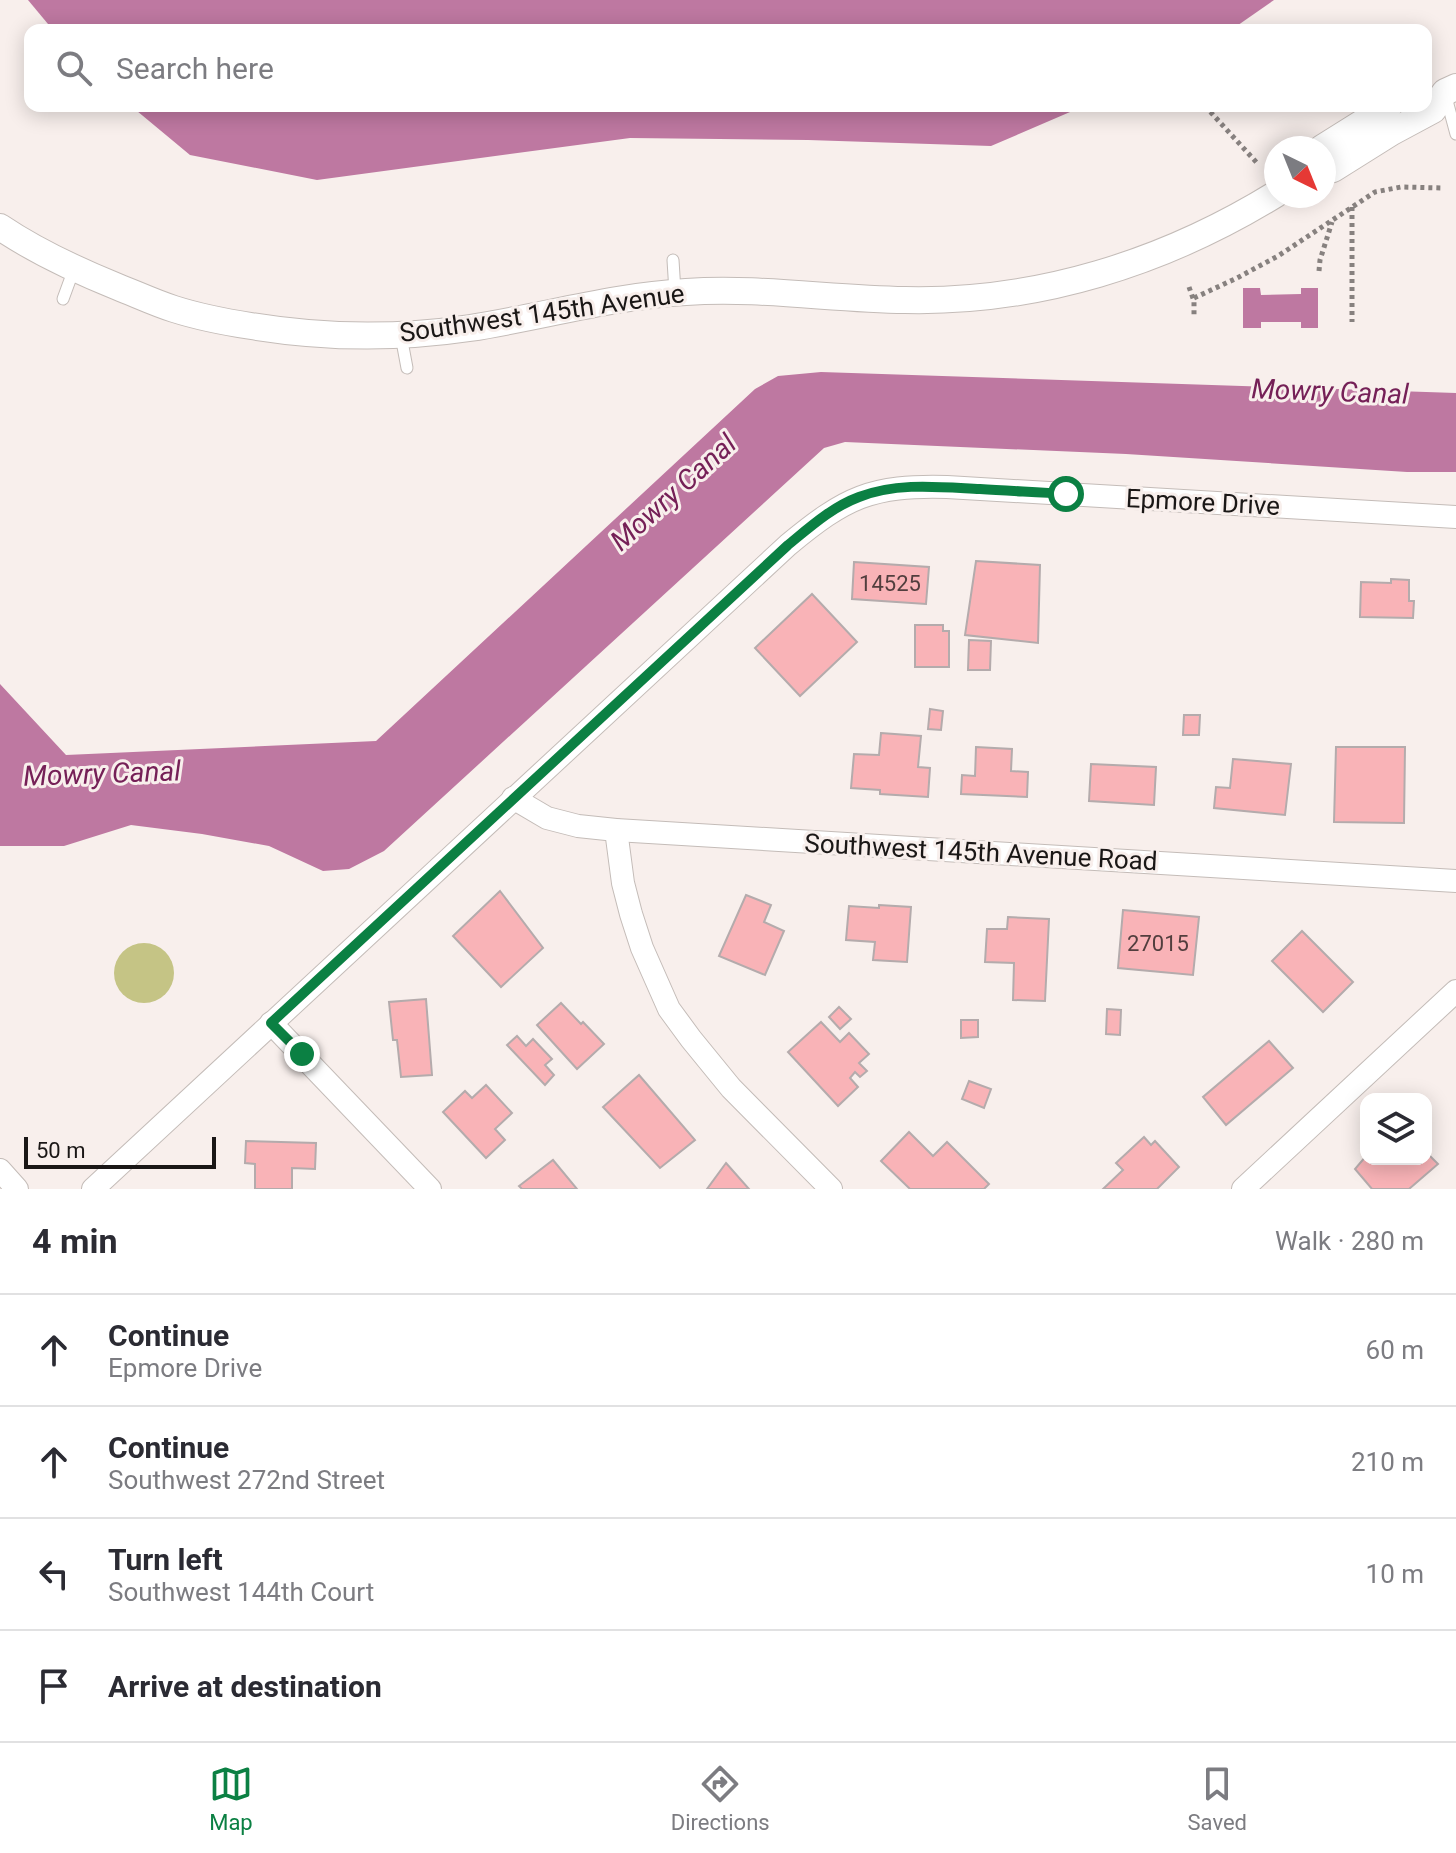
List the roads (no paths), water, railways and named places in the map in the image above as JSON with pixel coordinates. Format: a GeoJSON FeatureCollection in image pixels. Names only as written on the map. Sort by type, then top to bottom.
{"type":"FeatureCollection","features":[{"type":"Feature","properties":{"kind":"street"},"geometry":{"type":"LineString","coordinates":[[1432,111],[1442,88]]}},
{"type":"Feature","properties":{"kind":"street"},"geometry":{"type":"LineString","coordinates":[[1336,139],[1379,112]]}},
{"type":"Feature","properties":{"kind":"street"},"geometry":{"type":"LineString","coordinates":[[1336,167],[1429,112]]}},
{"type":"Feature","properties":{"kind":"street","name":"Southwest 145th Avenue"},"geometry":{"type":"LineString","coordinates":[[0,227],[74,269],[174,309],[232,323],[324,336],[401,336],[498,323],[623,297],[675,292],[725,291],[932,300],[1037,290],[1106,272],[1172,249],[1264,201]]}},
{"type":"Feature","properties":{"kind":"street","name":"Epmore Drive"},"geometry":{"type":"LineString","coordinates":[[93,1189],[788,545],[833,510],[856,498],[897,488],[947,487],[1456,517]]}},
{"type":"Feature","properties":{"kind":"street","name":"Southwest 145th Avenue Road"},"geometry":{"type":"LineString","coordinates":[[513,798],[547,818],[578,826],[616,830],[1456,881]]}},
{"type":"Feature","properties":{"kind":"street"},"geometry":{"type":"LineString","coordinates":[[616,830],[623,883],[631,914],[642,948],[669,1009],[731,1088],[831,1189]]}},
{"type":"Feature","properties":{"kind":"street"},"geometry":{"type":"LineString","coordinates":[[1243,1189],[1456,991]]}},
{"type":"Feature","properties":{"kind":"street"},"geometry":{"type":"LineString","coordinates":[[271,1023],[430,1189]]}},
{"type":"Feature","properties":{"kind":"street"},"geometry":{"type":"LineString","coordinates":[[0,1170],[17,1189]]}},
{"type":"Feature","properties":{"kind":"lane"},"geometry":{"type":"LineString","coordinates":[[1442,88],[1456,134]]}},
{"type":"Feature","properties":{"kind":"lane"},"geometry":{"type":"LineString","coordinates":[[673,260],[675,292]]}},
{"type":"Feature","properties":{"kind":"lane"},"geometry":{"type":"LineString","coordinates":[[63,299],[74,269]]}},
{"type":"Feature","properties":{"kind":"lane"},"geometry":{"type":"LineString","coordinates":[[401,336],[407,368]]}},
{"type":"Feature","properties":{"kind":"water"},"geometry":{"type":"Polygon","coordinates":[[[28,0],[1274,0],[1240,24],[48,24],[28,0]]]}},
{"type":"Feature","properties":{"kind":"water"},"geometry":{"type":"Polygon","coordinates":[[[138,112],[1070,112],[991,146],[630,138],[317,180],[190,155],[138,112]]]}},
{"type":"Feature","properties":{"kind":"water"},"geometry":{"type":"Polygon","coordinates":[[[1243,288],[1260,288],[1261,295],[1301,294],[1301,288],[1318,288],[1318,328],[1301,328],[1301,322],[1261,322],[1261,328],[1243,328],[1243,288]]]}},
{"type":"Feature","properties":{"kind":"water","name":"Mowry Canal"},"geometry":{"type":"Polygon","coordinates":[[[821,372],[1456,393],[1456,472],[1407,472],[1126,454],[845,442],[824,448],[384,851],[349,869],[323,871],[269,846],[131,825],[64,846],[0,846],[0,684],[66,755],[376,741],[755,389],[778,376],[821,372]]]}}]}
